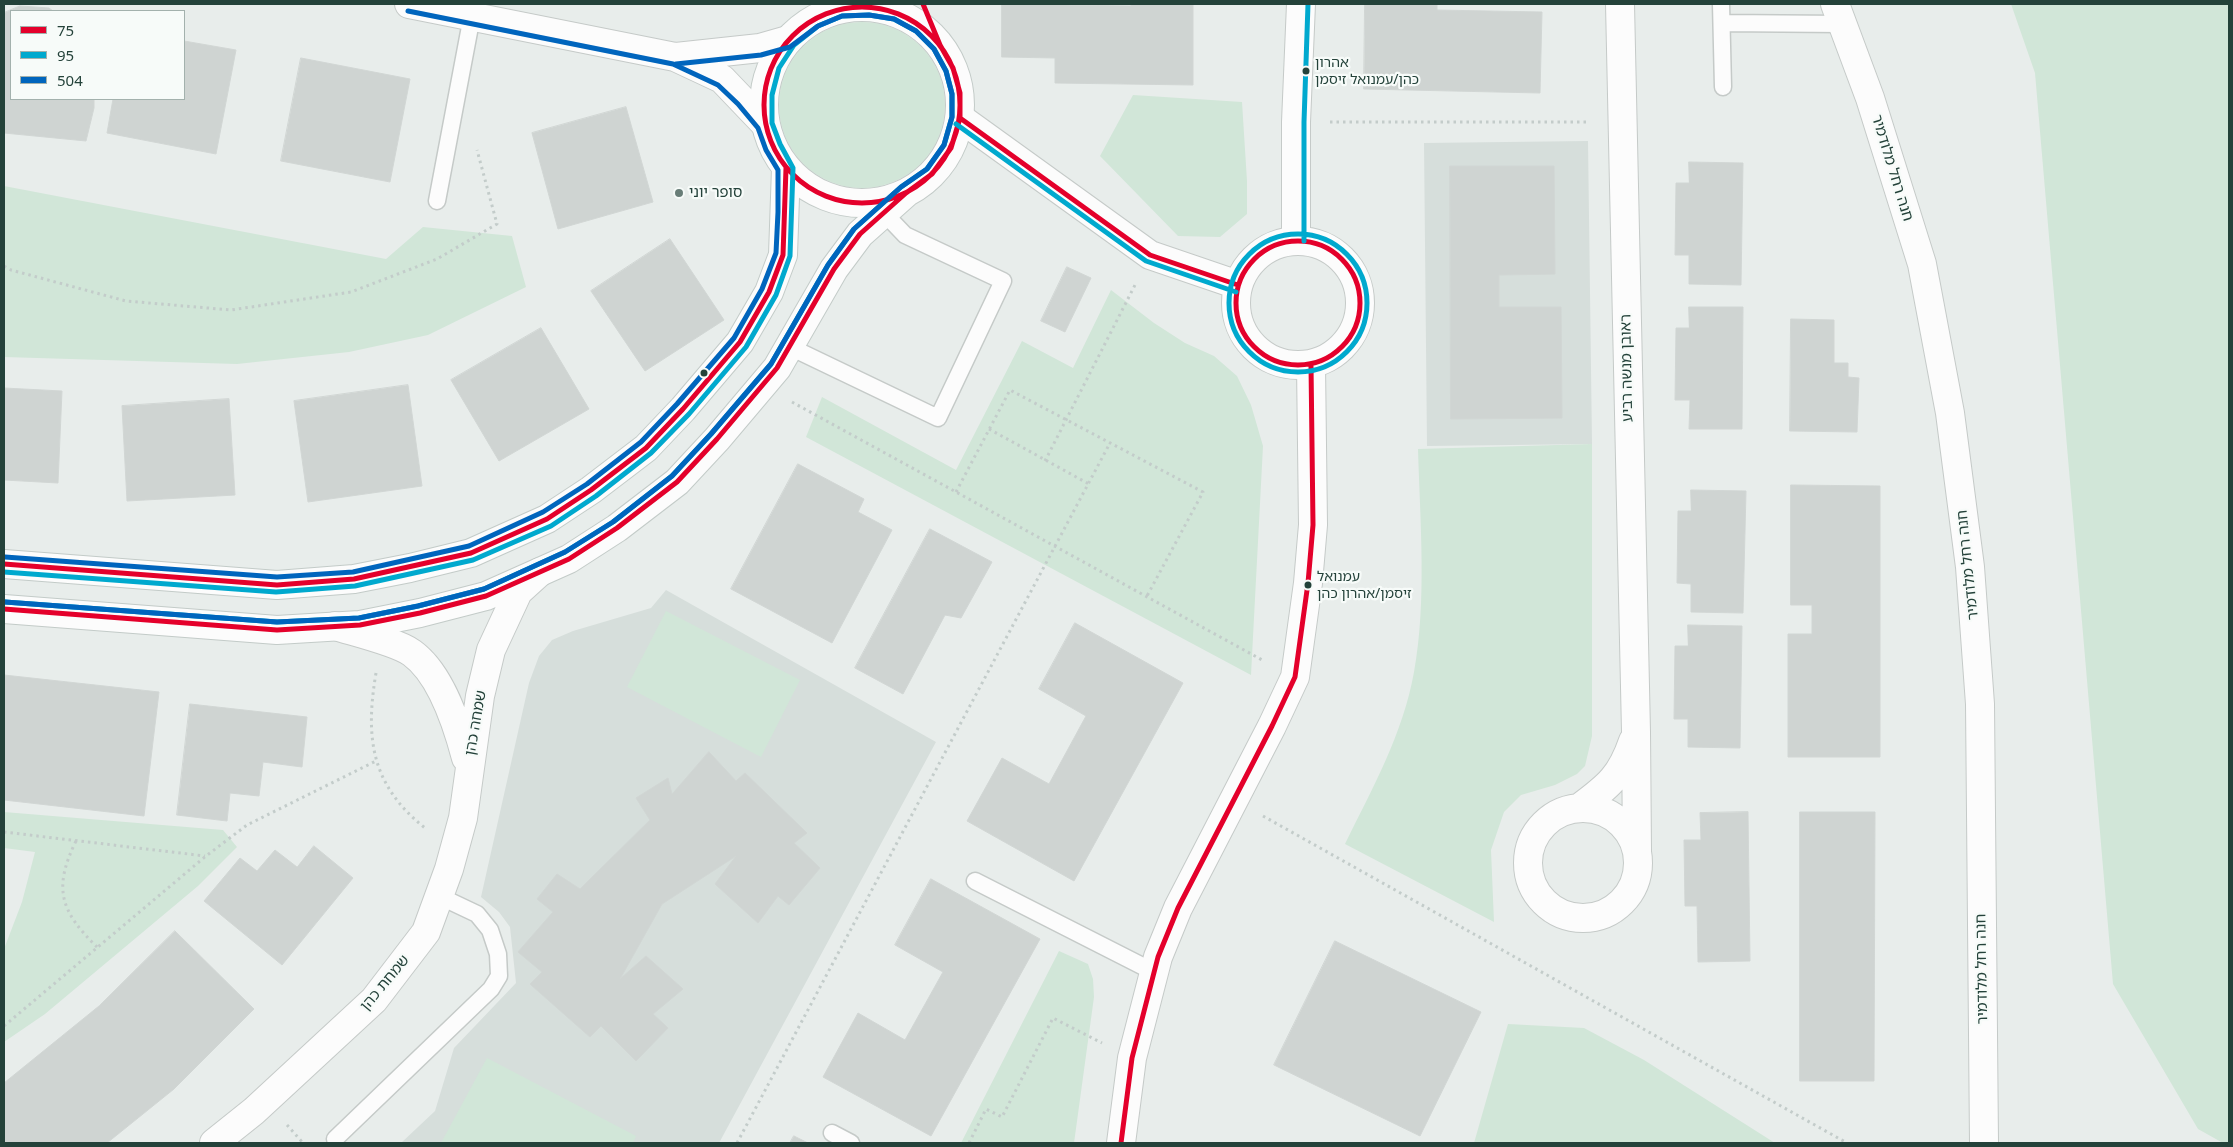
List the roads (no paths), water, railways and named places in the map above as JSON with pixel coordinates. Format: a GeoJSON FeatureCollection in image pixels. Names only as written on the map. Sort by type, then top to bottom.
{"type":"FeatureCollection","features":[{"type":"Feature","properties":{"kind":"street"},"geometry":{"type":"LineString","coordinates":[[409,4],[437,6],[472,16],[675,57],[722,79],[765,124]]}},
{"type":"Feature","properties":{"kind":"street"},"geometry":{"type":"LineString","coordinates":[[4,610],[277,630],[360,624],[486,596],[569,559],[617,528],[677,482],[778,368],[834,269],[860,234],[906,192],[932,174],[951,148],[960,118],[960,93],[953,68],[940,45],[923,4]]}},
{"type":"Feature","properties":{"kind":"street"},"geometry":{"type":"LineString","coordinates":[[1296,241],[1296,122],[1301,4]]}},
{"type":"Feature","properties":{"kind":"street","name":"ראובן מנשה רביע"},"geometry":{"type":"LineString","coordinates":[[1620,4],[1637,851]]}},
{"type":"Feature","properties":{"kind":"street"},"geometry":{"type":"LineString","coordinates":[[906,192],[875,202],[842,201],[811,189],[786,168],[773,147],[765,124],[764,94],[772,65],[788,40],[819,11],[869,7],[896,12],[921,26],[940,45]]}},
{"type":"Feature","properties":{"kind":"street","name":"חנה רחל מלודמיר"},"geometry":{"type":"LineString","coordinates":[[1838,14],[1870,98],[1922,264],[1950,412],[1970,567],[1980,704],[1984,1143]]}},
{"type":"Feature","properties":{"kind":"street"},"geometry":{"type":"LineString","coordinates":[[675,57],[760,48],[788,40]]}},
{"type":"Feature","properties":{"kind":"street"},"geometry":{"type":"LineString","coordinates":[[960,118],[1150,255],[1238,285]]}},
{"type":"Feature","properties":{"kind":"street"},"geometry":{"type":"LineString","coordinates":[[4,564],[277,585],[354,579],[410,568],[470,553],[547,519],[591,490],[646,448],[683,410],[740,342],[769,292],[783,255],[786,168]]}},
{"type":"Feature","properties":{"kind":"street"},"geometry":{"type":"LineString","coordinates":[[1296,241],[1316,244],[1335,252],[1350,267],[1359,285],[1361,306],[1357,326],[1346,344],[1330,357],[1311,365],[1289,365],[1269,358],[1252,345],[1240,326],[1236,306],[1238,285],[1247,267],[1260,254],[1277,245],[1296,241]]}},
{"type":"Feature","properties":{"kind":"street"},"geometry":{"type":"LineString","coordinates":[[1121,1143],[1132,1058],[1154,972],[1178,908],[1295,678],[1314,525],[1311,365]]}},
{"type":"Feature","properties":{"kind":"street","name":"שמחה כהן"},"geometry":{"type":"LineString","coordinates":[[468,769],[480,696],[491,650],[518,592],[541,571]]}},
{"type":"Feature","properties":{"kind":"street","name":"שמחה כהן"},"geometry":{"type":"LineString","coordinates":[[335,626],[381,640],[411,652],[434,678],[457,724],[468,769]]}},
{"type":"Feature","properties":{"kind":"street","name":"ראובן מנשה רביע"},"geometry":{"type":"LineString","coordinates":[[1579,808],[1606,789],[1618,774],[1626,761],[1636,732]]}},
{"type":"Feature","properties":{"kind":"street","name":"שמחת כהן"},"geometry":{"type":"LineString","coordinates":[[214,1143],[254,1111],[374,1000],[426,932],[463,818],[468,769]]}},
{"type":"Feature","properties":{"kind":"street"},"geometry":{"type":"LineString","coordinates":[[1579,808],[1598,810],[1616,819],[1630,833],[1637,851],[1637,874],[1630,892],[1617,907],[1600,916],[1587,919],[1568,917],[1551,909],[1537,895],[1528,876],[1527,856],[1533,838],[1544,823],[1561,812],[1579,808]]}},
{"type":"Feature","properties":{"kind":"lane"},"geometry":{"type":"LineString","coordinates":[[1721,4],[1723,86]]}},
{"type":"Feature","properties":{"kind":"lane"},"geometry":{"type":"LineString","coordinates":[[1722,23],[1838,14]]}},
{"type":"Feature","properties":{"kind":"lane"},"geometry":{"type":"LineString","coordinates":[[437,201],[472,16]]}},
{"type":"Feature","properties":{"kind":"lane"},"geometry":{"type":"LineString","coordinates":[[790,347],[938,418],[1003,281],[905,235],[884,212]]}},
{"type":"Feature","properties":{"kind":"lane"},"geometry":{"type":"LineString","coordinates":[[975,881],[1154,972]]}},
{"type":"Feature","properties":{"kind":"lane"},"geometry":{"type":"LineString","coordinates":[[335,1139],[491,989],[499,976],[498,954],[490,930],[478,914],[439,896]]}},
{"type":"Feature","properties":{"kind":"lane"},"geometry":{"type":"LineString","coordinates":[[832,1133],[851,1143]]}},
{"type":"Feature","properties":{"kind":"place","name":"אהרון כהן/עמנואל זיסמן"},"geometry":{"type":"Point","coordinates":[1306,71]}},
{"type":"Feature","properties":{"kind":"place","name":"סופר יוני"},"geometry":{"type":"Point","coordinates":[679,193]}},
{"type":"Feature","properties":{"kind":"place","name":"עמנואל זיסמן/אהרון כהן"},"geometry":{"type":"Point","coordinates":[1308,585]}}]}
